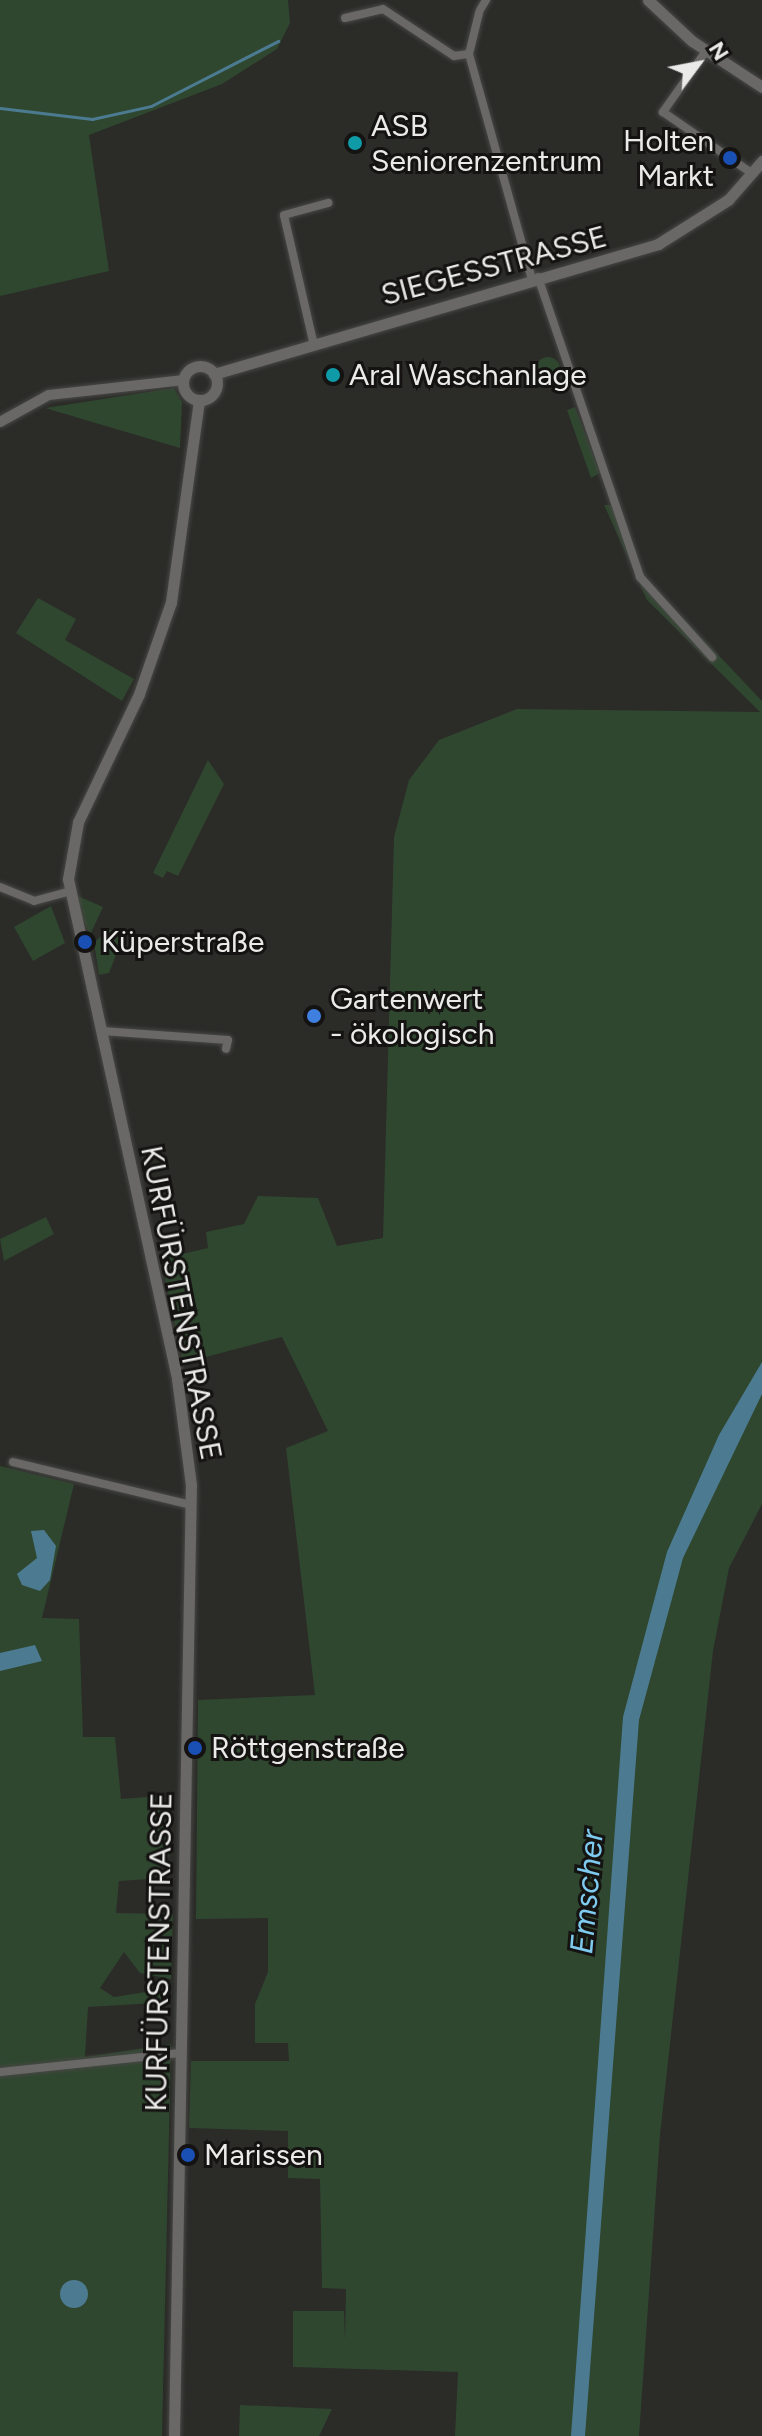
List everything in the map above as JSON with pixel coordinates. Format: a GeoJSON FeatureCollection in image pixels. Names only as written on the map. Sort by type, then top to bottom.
{"type":"FeatureCollection","features":[{"type":"Feature","properties":{"kind":"main road"},"geometry":{"type":"LineString","coordinates":[[648,0],[706,51],[762,87]]}},
{"type":"Feature","properties":{"kind":"main road","name":"SIEGESSTRASSE"},"geometry":{"type":"LineString","coordinates":[[214,374],[313,341],[666,241],[753,174],[762,161]]}},
{"type":"Feature","properties":{"kind":"main road"},"geometry":{"type":"LineString","coordinates":[[199,400],[184,380],[200,366],[214,374]]}},
{"type":"Feature","properties":{"kind":"main road","name":"KURFÜRSTENSTRASSE"},"geometry":{"type":"LineString","coordinates":[[174,2436],[191,1505],[181,1401],[102,1031],[68,892],[78,822],[139,694],[171,602],[199,400],[215,391],[214,374]]}},
{"type":"Feature","properties":{"kind":"street"},"geometry":{"type":"LineString","coordinates":[[486,0],[480,11],[469,54],[535,278],[640,577],[712,657]]}},
{"type":"Feature","properties":{"kind":"street"},"geometry":{"type":"LineString","coordinates":[[345,18],[383,9],[454,56],[469,54]]}},
{"type":"Feature","properties":{"kind":"street"},"geometry":{"type":"LineString","coordinates":[[706,51],[663,112],[753,174]]}},
{"type":"Feature","properties":{"kind":"street"},"geometry":{"type":"LineString","coordinates":[[313,341],[284,215],[328,203]]}},
{"type":"Feature","properties":{"kind":"street"},"geometry":{"type":"LineString","coordinates":[[0,422],[43,397],[184,380]]}},
{"type":"Feature","properties":{"kind":"street"},"geometry":{"type":"LineString","coordinates":[[0,887],[34,901],[68,892]]}},
{"type":"Feature","properties":{"kind":"street"},"geometry":{"type":"LineString","coordinates":[[102,1031],[228,1040],[226,1049]]}},
{"type":"Feature","properties":{"kind":"street"},"geometry":{"type":"LineString","coordinates":[[13,1462],[191,1505]]}},
{"type":"Feature","properties":{"kind":"street"},"geometry":{"type":"LineString","coordinates":[[0,2072],[181,2053]]}},
{"type":"Feature","properties":{"kind":"green space"},"geometry":{"type":"Polygon","coordinates":[[[0,0],[288,0],[290,23],[277,49],[222,84],[89,135],[109,271],[0,296],[0,0]]]}},
{"type":"Feature","properties":{"kind":"green space"},"geometry":{"type":"Polygon","coordinates":[[[548,357],[557,360],[560,369],[557,378],[548,381],[539,378],[536,369],[539,360],[548,357]]]}},
{"type":"Feature","properties":{"kind":"green space"},"geometry":{"type":"Polygon","coordinates":[[[174,388],[182,402],[180,448],[45,408],[174,388]]]}},
{"type":"Feature","properties":{"kind":"green space"},"geometry":{"type":"Polygon","coordinates":[[[575,407],[600,473],[591,478],[567,410],[575,407]]]}},
{"type":"Feature","properties":{"kind":"green space"},"geometry":{"type":"Polygon","coordinates":[[[604,505],[612,505],[633,565],[762,701],[762,1504],[729,1568],[713,1651],[660,2135],[639,2436],[455,2436],[458,2372],[293,2367],[293,2311],[344,2311],[345,2340],[346,2289],[322,2288],[320,2179],[288,2178],[288,2131],[189,2128],[191,2061],[289,2061],[288,2043],[255,2043],[255,2004],[268,1972],[268,1918],[196,1919],[198,1700],[315,1695],[286,1448],[328,1431],[282,1337],[183,1363],[161,1259],[208,1248],[206,1232],[244,1224],[258,1196],[318,1198],[337,1246],[383,1238],[394,837],[409,780],[439,740],[517,709],[760,712],[647,600],[604,505]]]}},
{"type":"Feature","properties":{"kind":"green space"},"geometry":{"type":"Polygon","coordinates":[[[38,598],[76,619],[65,640],[134,679],[122,701],[16,633],[38,598]]]}},
{"type":"Feature","properties":{"kind":"green space"},"geometry":{"type":"Polygon","coordinates":[[[208,760],[224,784],[178,876],[167,871],[163,878],[153,873],[208,760]]]}},
{"type":"Feature","properties":{"kind":"green space"},"geometry":{"type":"Polygon","coordinates":[[[78,896],[103,907],[90,935],[81,915],[78,896]]]}},
{"type":"Feature","properties":{"kind":"green space"},"geometry":{"type":"Polygon","coordinates":[[[51,906],[65,943],[33,961],[14,927],[51,906]]]}},
{"type":"Feature","properties":{"kind":"green space"},"geometry":{"type":"Polygon","coordinates":[[[108,929],[124,934],[109,973],[99,975],[94,943],[108,929]]]}},
{"type":"Feature","properties":{"kind":"green space"},"geometry":{"type":"Polygon","coordinates":[[[46,1217],[54,1234],[4,1261],[0,1239],[46,1217]]]}},
{"type":"Feature","properties":{"kind":"green space"},"geometry":{"type":"Polygon","coordinates":[[[0,1466],[74,1484],[42,1618],[79,1619],[83,1737],[115,1737],[121,1799],[160,1796],[169,1836],[169,1856],[150,1879],[119,1881],[116,1913],[173,1914],[171,1979],[140,1973],[124,1952],[100,1988],[114,1997],[165,1989],[172,2002],[88,2007],[85,2057],[171,2044],[162,2436],[0,2436],[0,1466]]]}},
{"type":"Feature","properties":{"kind":"green space"},"geometry":{"type":"Polygon","coordinates":[[[240,2405],[332,2409],[319,2436],[239,2436],[240,2405]]]}},
{"type":"Feature","properties":{"kind":"water"},"geometry":{"type":"Polygon","coordinates":[[[762,1362],[762,1394],[683,1558],[639,1720],[585,2436],[571,2436],[623,1717],[667,1552],[719,1435],[762,1362]]]}},
{"type":"Feature","properties":{"kind":"water"},"geometry":{"type":"Polygon","coordinates":[[[44,1530],[56,1546],[50,1580],[40,1591],[22,1585],[17,1574],[37,1558],[31,1531],[44,1530]]]}},
{"type":"Feature","properties":{"kind":"water"},"geometry":{"type":"Polygon","coordinates":[[[35,1645],[42,1661],[0,1671],[0,1653],[35,1645]]]}},
{"type":"Feature","properties":{"kind":"water"},"geometry":{"type":"Polygon","coordinates":[[[74,2280],[84,2284],[88,2294],[84,2304],[74,2308],[64,2304],[60,2294],[64,2284],[74,2280]]]}},
{"type":"Feature","properties":{"kind":"waterway"},"geometry":{"type":"LineString","coordinates":[[0,108],[92,119],[151,106],[278,41]]}},
{"type":"Feature","properties":{"kind":"place","name":"ASB Seniorenzentrum"},"geometry":{"type":"Point","coordinates":[355,143]}},
{"type":"Feature","properties":{"kind":"place","name":"Holten Markt"},"geometry":{"type":"Point","coordinates":[730,158]}},
{"type":"Feature","properties":{"kind":"place","name":"Aral Waschanlage"},"geometry":{"type":"Point","coordinates":[333,375]}},
{"type":"Feature","properties":{"kind":"place","name":"Küperstraße"},"geometry":{"type":"Point","coordinates":[85,942]}},
{"type":"Feature","properties":{"kind":"place","name":"Gartenwert - ökologisch"},"geometry":{"type":"Point","coordinates":[314,1016]}},
{"type":"Feature","properties":{"kind":"place","name":"Röttgenstraße"},"geometry":{"type":"Point","coordinates":[195,1748]}},
{"type":"Feature","properties":{"kind":"place","name":"Marissen"},"geometry":{"type":"Point","coordinates":[188,2155]}},
{"type":"Feature","properties":{"kind":"water label","name":"Emscher"},"geometry":{"type":"Point","coordinates":[587,1892]}}]}
